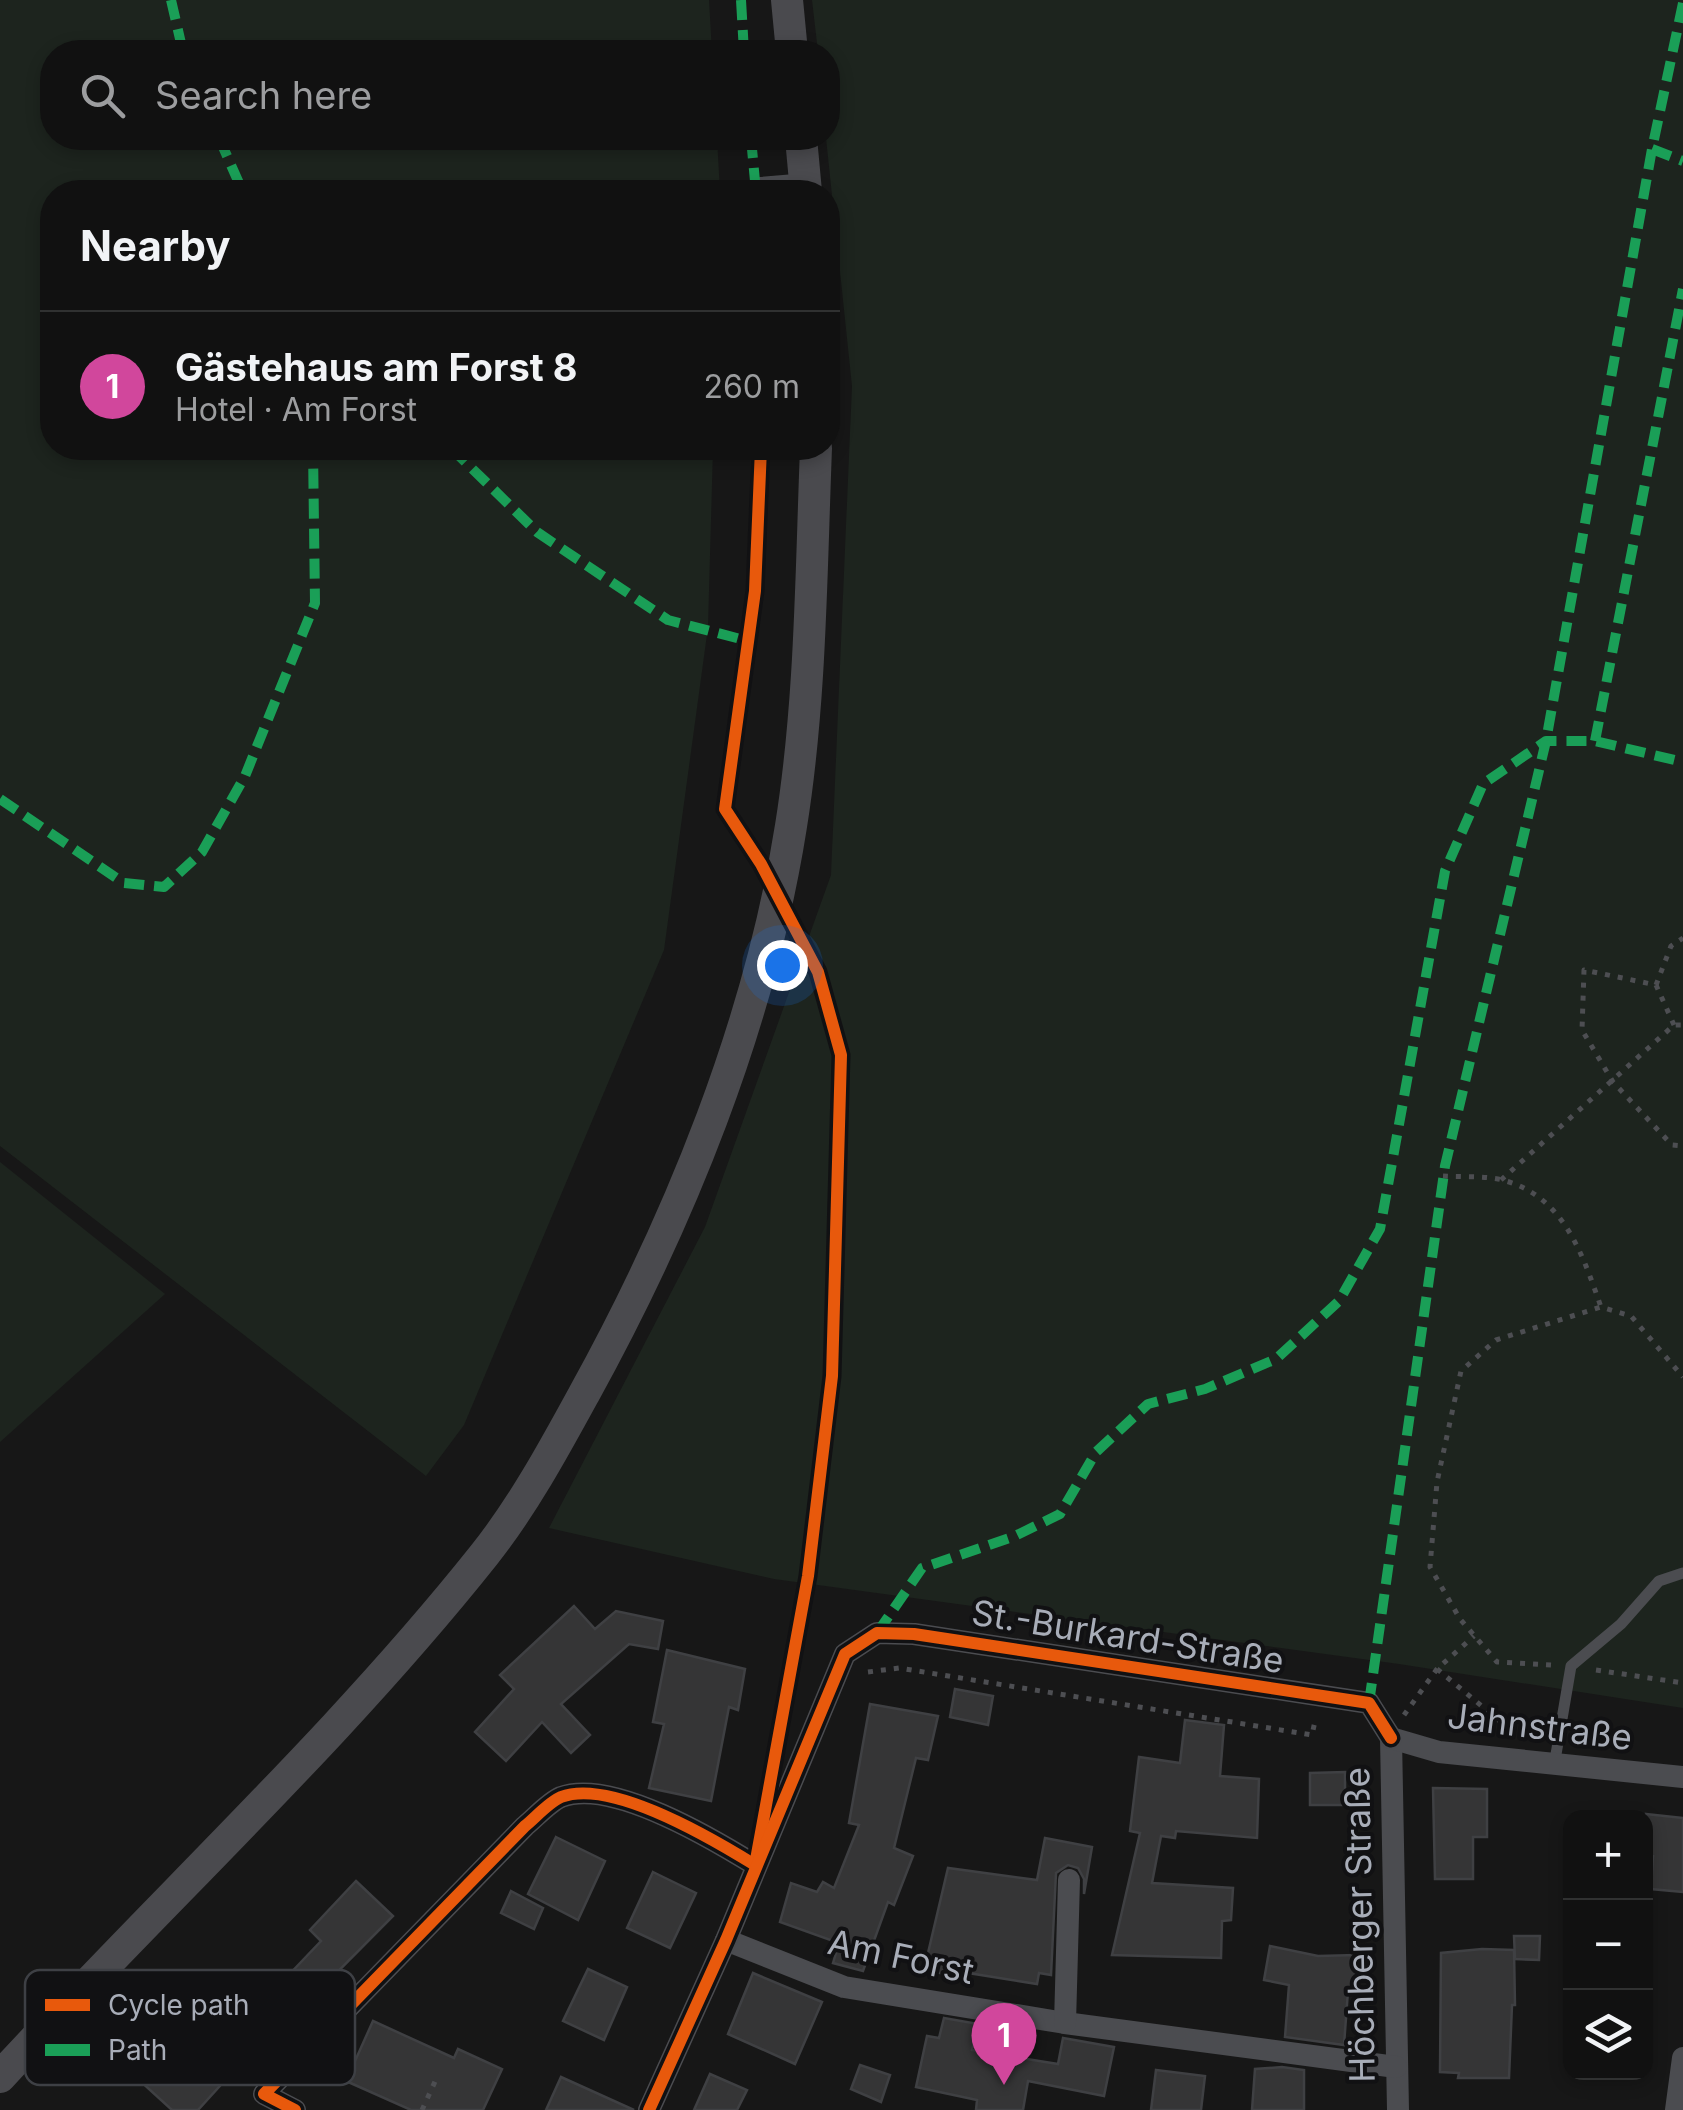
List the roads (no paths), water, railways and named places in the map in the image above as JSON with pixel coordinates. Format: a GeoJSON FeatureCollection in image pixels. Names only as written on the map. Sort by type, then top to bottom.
{"type":"FeatureCollection","features":[{"type":"Feature","properties":{"kind":"main road"},"geometry":{"type":"LineString","coordinates":[[787,0],[791,40]]}},
{"type":"Feature","properties":{"kind":"main road"},"geometry":{"type":"LineString","coordinates":[[802,150],[805,180]]}},
{"type":"Feature","properties":{"kind":"main road"},"geometry":{"type":"LineString","coordinates":[[102,1970],[393,1664],[486,1552],[517,1508],[619,1331],[682,1190],[736,1043],[770,932],[791,829],[806,717],[816,460]]}},
{"type":"Feature","properties":{"kind":"main road"},"geometry":{"type":"LineString","coordinates":[[0,2077],[25,2051]]}},
{"type":"Feature","properties":{"kind":"street","name":"St.-Burkard-Straße"},"geometry":{"type":"LineString","coordinates":[[755,1865],[845,1654],[877,1633],[914,1634],[1369,1703],[1391,1738]]}},
{"type":"Feature","properties":{"kind":"street","name":"Jahnstraße"},"geometry":{"type":"LineString","coordinates":[[1391,1738],[1439,1752],[1683,1777]]}},
{"type":"Feature","properties":{"kind":"street","name":"Höchberger Straße"},"geometry":{"type":"LineString","coordinates":[[1391,1738],[1398,2110]]}},
{"type":"Feature","properties":{"kind":"street"},"geometry":{"type":"LineString","coordinates":[[355,2000],[525,1826],[561,1797],[604,1794],[710,1838],[755,1865],[650,2110]]}},
{"type":"Feature","properties":{"kind":"street"},"geometry":{"type":"LineString","coordinates":[[1065,2024],[1069,1880]]}},
{"type":"Feature","properties":{"kind":"street","name":"Am Forst"},"geometry":{"type":"LineString","coordinates":[[726,1940],[844,1987],[1065,2024],[1396,2068]]}},
{"type":"Feature","properties":{"kind":"street"},"geometry":{"type":"LineString","coordinates":[[1676,2110],[1683,2058]]}},
{"type":"Feature","properties":{"kind":"street"},"geometry":{"type":"LineString","coordinates":[[256,2102],[295,2110]]}},
{"type":"Feature","properties":{"kind":"lane"},"geometry":{"type":"LineString","coordinates":[[1554,1766],[1571,1666],[1621,1624],[1659,1581],[1683,1573]]}},
{"type":"Feature","properties":{"kind":"place","name":"Gästehaus am Forst 8"},"geometry":{"type":"Point","coordinates":[1004,2085]}}]}
